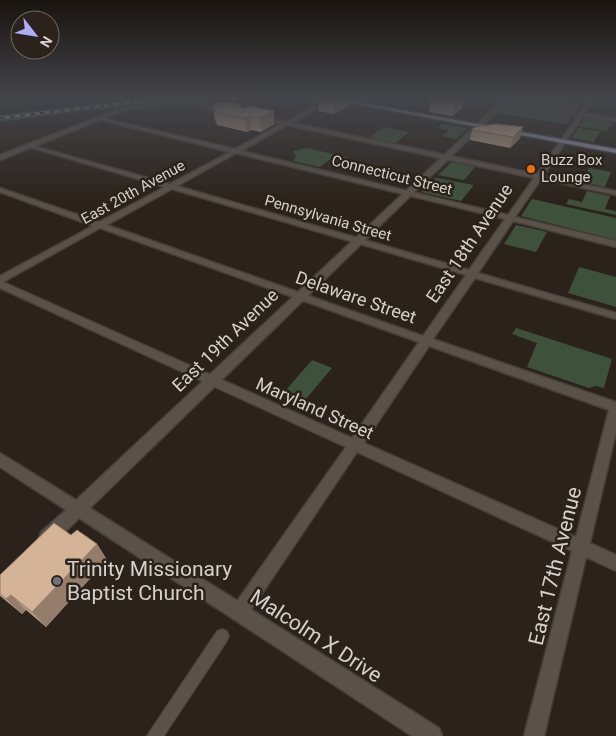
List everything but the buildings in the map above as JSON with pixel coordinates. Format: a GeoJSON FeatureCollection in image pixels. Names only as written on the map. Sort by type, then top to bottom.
{"type":"FeatureCollection","features":[{"type":"Feature","properties":{"kind":"main road"},"geometry":{"type":"LineString","coordinates":[[513,132],[616,151]]}},
{"type":"Feature","properties":{"kind":"street"},"geometry":{"type":"LineString","coordinates":[[0,158],[68,132]]}},
{"type":"Feature","properties":{"kind":"street","name":"Connecticut Street"},"geometry":{"type":"LineString","coordinates":[[158,132],[616,244]]}},
{"type":"Feature","properties":{"kind":"street","name":"East 20th Avenue"},"geometry":{"type":"LineString","coordinates":[[0,280],[269,132]]}},
{"type":"Feature","properties":{"kind":"street"},"geometry":{"type":"LineString","coordinates":[[330,132],[616,193]]}},
{"type":"Feature","properties":{"kind":"street","name":"East 19th Avenue"},"geometry":{"type":"LineString","coordinates":[[33,552],[471,132]]}},
{"type":"Feature","properties":{"kind":"street","name":"East 18th Avenue"},"geometry":{"type":"LineString","coordinates":[[239,613],[568,132]]}},
{"type":"Feature","properties":{"kind":"street","name":"Pennsylvania Street"},"geometry":{"type":"LineString","coordinates":[[32,146],[616,316]]}},
{"type":"Feature","properties":{"kind":"street","name":"Delaware Street"},"geometry":{"type":"LineString","coordinates":[[0,190],[616,407]]}},
{"type":"Feature","properties":{"kind":"street","name":"Maryland Street"},"geometry":{"type":"LineString","coordinates":[[0,284],[616,563]]}},
{"type":"Feature","properties":{"kind":"street","name":"East 17th Avenue"},"geometry":{"type":"LineString","coordinates":[[534,736],[616,407]]}},
{"type":"Feature","properties":{"kind":"street","name":"Malcolm X Drive"},"geometry":{"type":"LineString","coordinates":[[0,459],[430,736]]}},
{"type":"Feature","properties":{"kind":"street"},"geometry":{"type":"LineString","coordinates":[[155,736],[222,636]]}},
{"type":"Feature","properties":{"kind":"green space"},"geometry":{"type":"Polygon","coordinates":[[[376,132],[409,132],[395,143],[369,138],[376,132]]]}},
{"type":"Feature","properties":{"kind":"green space"},"geometry":{"type":"Polygon","coordinates":[[[446,132],[463,132],[456,139],[442,136],[446,132]]]}},
{"type":"Feature","properties":{"kind":"green space"},"geometry":{"type":"Polygon","coordinates":[[[575,132],[599,132],[594,142],[572,138],[575,132]]]}},
{"type":"Feature","properties":{"kind":"green space"},"geometry":{"type":"Polygon","coordinates":[[[307,148],[350,158],[342,163],[329,160],[320,167],[293,161],[296,157],[293,151],[307,148]]]}},
{"type":"Feature","properties":{"kind":"green space"},"geometry":{"type":"Polygon","coordinates":[[[452,162],[475,167],[464,180],[438,175],[452,162]]]}},
{"type":"Feature","properties":{"kind":"green space"},"geometry":{"type":"Polygon","coordinates":[[[589,168],[611,172],[605,187],[583,182],[589,168]]]}},
{"type":"Feature","properties":{"kind":"green space"},"geometry":{"type":"Polygon","coordinates":[[[436,178],[474,185],[461,201],[421,192],[436,178]]]}},
{"type":"Feature","properties":{"kind":"green space"},"geometry":{"type":"Polygon","coordinates":[[[587,191],[610,196],[605,209],[616,211],[616,215],[566,204],[569,199],[582,202],[587,191]]]}},
{"type":"Feature","properties":{"kind":"green space"},"geometry":{"type":"Polygon","coordinates":[[[532,199],[616,218],[616,240],[521,216],[532,199]]]}},
{"type":"Feature","properties":{"kind":"green space"},"geometry":{"type":"Polygon","coordinates":[[[516,225],[547,232],[536,252],[504,244],[516,225]]]}},
{"type":"Feature","properties":{"kind":"green space"},"geometry":{"type":"Polygon","coordinates":[[[579,267],[616,277],[616,307],[568,293],[579,267]]]}},
{"type":"Feature","properties":{"kind":"green space"},"geometry":{"type":"Polygon","coordinates":[[[516,328],[612,359],[604,388],[595,386],[589,388],[527,367],[537,343],[512,334],[516,328]]]}},
{"type":"Feature","properties":{"kind":"green space"},"geometry":{"type":"Polygon","coordinates":[[[312,360],[332,368],[300,406],[280,397],[312,360]]]}},
{"type":"Feature","properties":{"kind":"place","name":"Buzz Box Lounge"},"geometry":{"type":"Point","coordinates":[531,169]}},
{"type":"Feature","properties":{"kind":"place","name":"Trinity Missionary Baptist Church"},"geometry":{"type":"Point","coordinates":[57,581]}}]}
